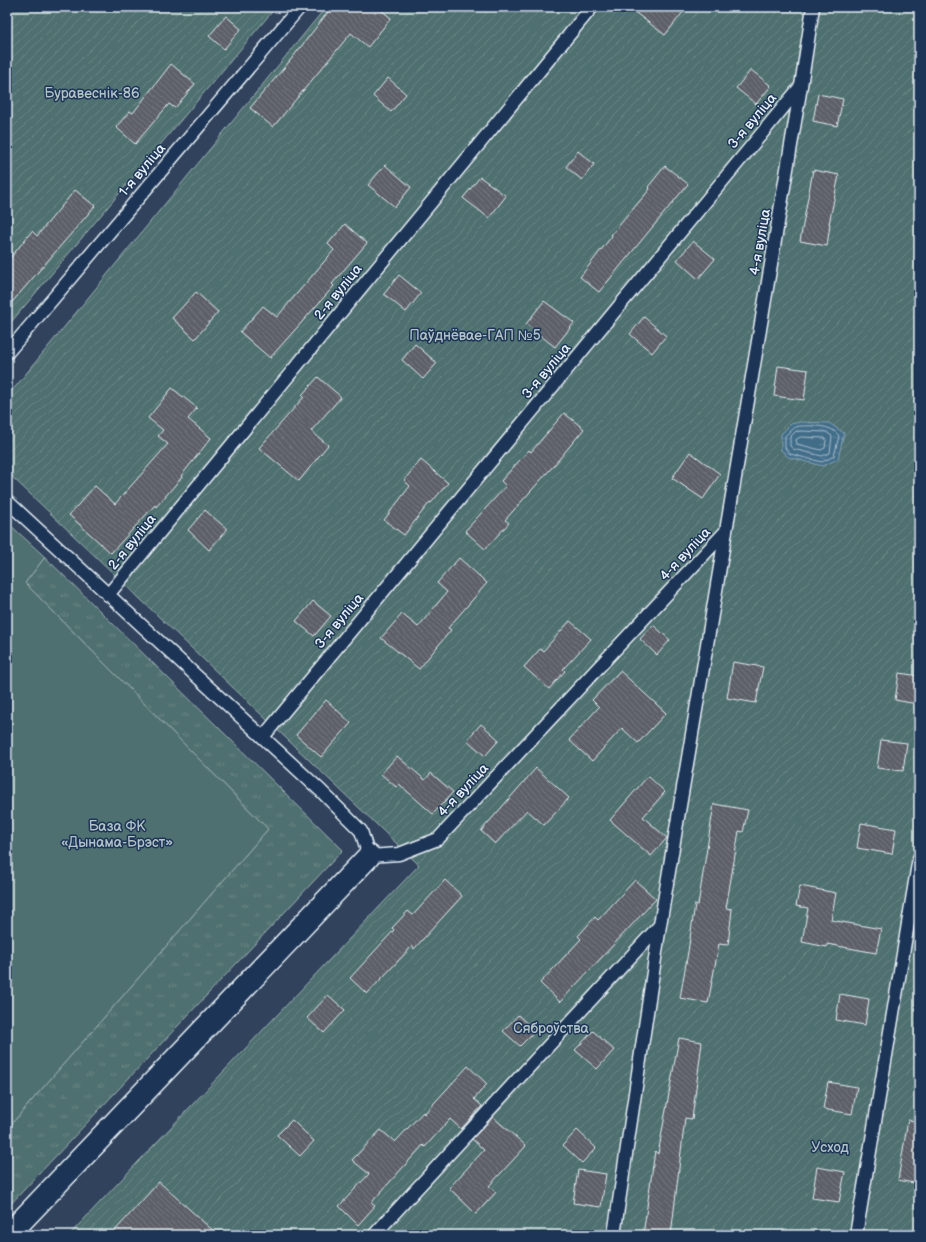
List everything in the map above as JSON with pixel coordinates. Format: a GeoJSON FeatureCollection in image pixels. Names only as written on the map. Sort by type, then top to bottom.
{"type":"FeatureCollection","features":[{"type":"Feature","properties":{"kind":"street"},"geometry":{"type":"LineString","coordinates":[[8,1235],[369,856]]}},
{"type":"Feature","properties":{"kind":"lane","name":"1-я вуліца"},"geometry":{"type":"LineString","coordinates":[[7,353],[300,7]]}},
{"type":"Feature","properties":{"kind":"lane","name":"2-я вуліца"},"geometry":{"type":"LineString","coordinates":[[108,595],[592,7]]}},
{"type":"Feature","properties":{"kind":"lane"},"geometry":{"type":"LineString","coordinates":[[801,86],[813,7]]}},
{"type":"Feature","properties":{"kind":"lane","name":"4-я вуліца"},"geometry":{"type":"LineString","coordinates":[[369,856],[399,854],[438,839],[726,531],[801,86]]}},
{"type":"Feature","properties":{"kind":"lane","name":"3-я вуліца"},"geometry":{"type":"LineString","coordinates":[[263,737],[801,86]]}},
{"type":"Feature","properties":{"kind":"lane"},"geometry":{"type":"LineString","coordinates":[[7,501],[321,791],[360,831],[369,856]]}},
{"type":"Feature","properties":{"kind":"lane"},"geometry":{"type":"LineString","coordinates":[[614,1235],[660,925],[726,531]]}},
{"type":"Feature","properties":{"kind":"lane"},"geometry":{"type":"LineString","coordinates":[[856,1235],[919,858]]}},
{"type":"Feature","properties":{"kind":"lane"},"geometry":{"type":"LineString","coordinates":[[374,1235],[660,925]]}},
{"type":"Feature","properties":{"kind":"green space","name":"Буравеснік-86"},"geometry":{"type":"Polygon","coordinates":[[[7,7],[276,7],[7,327],[7,7]]]}},
{"type":"Feature","properties":{"kind":"green space"},"geometry":{"type":"Polygon","coordinates":[[[326,7],[919,7],[919,1235],[69,1235],[419,865],[7,472],[7,397],[326,7]]]}},
{"type":"Feature","properties":{"kind":"green space","name":"База ФК «Дынама-Брэст»"},"geometry":{"type":"Polygon","coordinates":[[[7,522],[45,557],[25,583],[268,829],[7,1129],[7,522]]]}},
{"type":"Feature","properties":{"kind":"green space"},"geometry":{"type":"Polygon","coordinates":[[[45,557],[343,850],[7,1208],[7,1129],[268,829],[25,583],[45,557]]]}},
{"type":"Feature","properties":{"kind":"water"},"geometry":{"type":"Polygon","coordinates":[[[800,422],[829,423],[844,433],[838,459],[823,466],[788,457],[781,450],[781,434],[791,424],[800,422]]]}},
{"type":"Feature","properties":{"kind":"building"},"geometry":{"type":"Polygon","coordinates":[[[332,7],[377,7],[391,18],[368,47],[351,33],[273,127],[250,108],[289,62],[332,7]]]}},
{"type":"Feature","properties":{"kind":"building"},"geometry":{"type":"Polygon","coordinates":[[[628,7],[687,7],[665,35],[628,7]]]}},
{"type":"Feature","properties":{"kind":"building"},"geometry":{"type":"Polygon","coordinates":[[[226,16],[241,29],[224,49],[209,36],[226,16]]]}},
{"type":"Feature","properties":{"kind":"building"},"geometry":{"type":"Polygon","coordinates":[[[171,64],[195,84],[175,108],[169,104],[135,144],[116,127],[130,111],[133,113],[171,64]]]}},
{"type":"Feature","properties":{"kind":"building"},"geometry":{"type":"Polygon","coordinates":[[[751,70],[771,86],[756,104],[736,88],[751,70]]]}},
{"type":"Feature","properties":{"kind":"building"},"geometry":{"type":"Polygon","coordinates":[[[388,78],[406,94],[391,112],[373,96],[388,78]]]}},
{"type":"Feature","properties":{"kind":"building"},"geometry":{"type":"Polygon","coordinates":[[[818,94],[843,99],[837,126],[813,121],[818,94]]]}},
{"type":"Feature","properties":{"kind":"building"},"geometry":{"type":"Polygon","coordinates":[[[578,151],[594,164],[582,180],[566,167],[578,151]]]}},
{"type":"Feature","properties":{"kind":"building"},"geometry":{"type":"Polygon","coordinates":[[[385,165],[411,187],[395,207],[368,185],[385,165]]]}},
{"type":"Feature","properties":{"kind":"building"},"geometry":{"type":"Polygon","coordinates":[[[665,166],[688,184],[599,292],[580,277],[612,236],[611,235],[650,189],[648,187],[665,166]]]}},
{"type":"Feature","properties":{"kind":"building"},"geometry":{"type":"Polygon","coordinates":[[[813,170],[839,175],[829,224],[827,246],[800,241],[813,170]]]}},
{"type":"Feature","properties":{"kind":"building"},"geometry":{"type":"Polygon","coordinates":[[[480,177],[506,196],[489,218],[463,198],[480,177]]]}},
{"type":"Feature","properties":{"kind":"building"},"geometry":{"type":"Polygon","coordinates":[[[75,190],[95,206],[7,308],[7,262],[32,231],[37,236],[75,190]]]}},
{"type":"Feature","properties":{"kind":"building"},"geometry":{"type":"Polygon","coordinates":[[[345,224],[367,243],[332,284],[334,286],[270,358],[240,332],[263,306],[277,317],[334,250],[328,244],[345,224]]]}},
{"type":"Feature","properties":{"kind":"building"},"geometry":{"type":"Polygon","coordinates":[[[693,241],[715,259],[698,279],[677,260],[693,241]]]}},
{"type":"Feature","properties":{"kind":"building"},"geometry":{"type":"Polygon","coordinates":[[[399,275],[421,293],[406,312],[384,294],[399,275]]]}},
{"type":"Feature","properties":{"kind":"building"},"geometry":{"type":"Polygon","coordinates":[[[196,292],[218,312],[195,339],[172,318],[196,292]]]}},
{"type":"Feature","properties":{"kind":"building"},"geometry":{"type":"Polygon","coordinates":[[[544,301],[574,323],[555,347],[526,324],[544,301]]]}},
{"type":"Feature","properties":{"kind":"building"},"geometry":{"type":"Polygon","coordinates":[[[644,317],[666,336],[652,353],[630,334],[644,317]]]}},
{"type":"Feature","properties":{"kind":"building"},"geometry":{"type":"Polygon","coordinates":[[[415,344],[437,363],[423,379],[402,360],[415,344]]]}},
{"type":"Feature","properties":{"kind":"building"},"geometry":{"type":"Polygon","coordinates":[[[778,366],[808,370],[804,400],[774,396],[778,366]]]}},
{"type":"Feature","properties":{"kind":"building"},"geometry":{"type":"Polygon","coordinates":[[[318,377],[341,397],[311,431],[328,445],[299,481],[259,448],[304,397],[302,395],[318,377]]]}},
{"type":"Feature","properties":{"kind":"building"},"geometry":{"type":"Polygon","coordinates":[[[172,388],[197,408],[188,419],[211,438],[181,476],[182,477],[156,507],[155,505],[111,553],[69,515],[95,486],[115,504],[168,444],[158,436],[163,430],[148,418],[172,388]]]}},
{"type":"Feature","properties":{"kind":"building"},"geometry":{"type":"Polygon","coordinates":[[[564,413],[584,429],[505,520],[509,523],[485,549],[465,531],[506,486],[501,481],[529,450],[531,452],[564,413]]]}},
{"type":"Feature","properties":{"kind":"building"},"geometry":{"type":"Polygon","coordinates":[[[690,452],[720,474],[703,499],[672,478],[690,452]]]}},
{"type":"Feature","properties":{"kind":"building"},"geometry":{"type":"Polygon","coordinates":[[[421,460],[448,483],[431,503],[430,502],[404,535],[384,520],[410,486],[404,480],[421,460]]]}},
{"type":"Feature","properties":{"kind":"building"},"geometry":{"type":"Polygon","coordinates":[[[205,510],[227,529],[209,550],[188,530],[205,510]]]}},
{"type":"Feature","properties":{"kind":"building"},"geometry":{"type":"Polygon","coordinates":[[[459,558],[487,583],[448,628],[451,630],[419,669],[381,638],[402,614],[418,627],[447,592],[437,583],[459,558]]]}},
{"type":"Feature","properties":{"kind":"building"},"geometry":{"type":"Polygon","coordinates":[[[313,601],[331,616],[314,636],[296,621],[313,601]]]}},
{"type":"Feature","properties":{"kind":"building"},"geometry":{"type":"Polygon","coordinates":[[[570,621],[591,639],[563,669],[565,671],[549,689],[524,667],[540,649],[543,651],[570,621]]]}},
{"type":"Feature","properties":{"kind":"building"},"geometry":{"type":"Polygon","coordinates":[[[653,625],[670,640],[657,655],[640,639],[653,625]]]}},
{"type":"Feature","properties":{"kind":"building"},"geometry":{"type":"Polygon","coordinates":[[[733,662],[763,667],[756,703],[727,698],[733,662]]]}},
{"type":"Feature","properties":{"kind":"building"},"geometry":{"type":"Polygon","coordinates":[[[620,671],[666,713],[638,743],[622,728],[592,761],[569,740],[599,707],[592,700],[620,671]]]}},
{"type":"Feature","properties":{"kind":"building"},"geometry":{"type":"Polygon","coordinates":[[[899,673],[919,676],[917,704],[895,700],[899,673]]]}},
{"type":"Feature","properties":{"kind":"building"},"geometry":{"type":"Polygon","coordinates":[[[326,700],[351,723],[321,757],[296,735],[326,700]]]}},
{"type":"Feature","properties":{"kind":"building"},"geometry":{"type":"Polygon","coordinates":[[[481,724],[499,740],[485,756],[467,740],[481,724]]]}},
{"type":"Feature","properties":{"kind":"building"},"geometry":{"type":"Polygon","coordinates":[[[881,740],[907,743],[903,771],[877,768],[881,740]]]}},
{"type":"Feature","properties":{"kind":"building"},"geometry":{"type":"Polygon","coordinates":[[[397,756],[425,780],[431,773],[453,792],[433,814],[399,784],[396,787],[381,774],[397,756]]]}},
{"type":"Feature","properties":{"kind":"building"},"geometry":{"type":"Polygon","coordinates":[[[536,768],[569,798],[544,825],[527,810],[495,844],[481,831],[536,768]]]}},
{"type":"Feature","properties":{"kind":"building"},"geometry":{"type":"Polygon","coordinates":[[[648,776],[665,792],[643,817],[667,838],[651,856],[610,820],[648,776]]]}},
{"type":"Feature","properties":{"kind":"building"},"geometry":{"type":"Polygon","coordinates":[[[714,804],[748,810],[743,832],[739,831],[726,908],[732,909],[728,945],[719,944],[708,1003],[680,998],[695,904],[698,905],[714,804]]]}},
{"type":"Feature","properties":{"kind":"building"},"geometry":{"type":"Polygon","coordinates":[[[861,823],[896,829],[892,854],[857,848],[861,823]]]}},
{"type":"Feature","properties":{"kind":"building"},"geometry":{"type":"Polygon","coordinates":[[[445,880],[462,896],[414,949],[412,946],[367,994],[350,978],[394,930],[392,928],[408,911],[413,915],[445,880]]]}},
{"type":"Feature","properties":{"kind":"building"},"geometry":{"type":"Polygon","coordinates":[[[635,880],[656,899],[560,1002],[540,983],[581,939],[578,936],[595,917],[598,920],[635,880]]]}},
{"type":"Feature","properties":{"kind":"building"},"geometry":{"type":"Polygon","coordinates":[[[800,886],[836,893],[831,920],[881,929],[876,953],[827,944],[827,947],[802,942],[808,908],[796,906],[800,886]]]}},
{"type":"Feature","properties":{"kind":"building"},"geometry":{"type":"Polygon","coordinates":[[[840,994],[869,999],[865,1025],[836,1020],[840,994]]]}},
{"type":"Feature","properties":{"kind":"building"},"geometry":{"type":"Polygon","coordinates":[[[328,995],[345,1010],[324,1033],[307,1018],[328,995]]]}},
{"type":"Feature","properties":{"kind":"building"},"geometry":{"type":"Polygon","coordinates":[[[518,1015],[535,1031],[520,1046],[503,1031],[518,1015]]]}},
{"type":"Feature","properties":{"kind":"building"},"geometry":{"type":"Polygon","coordinates":[[[593,1031],[614,1050],[597,1069],[575,1050],[593,1031]]]}},
{"type":"Feature","properties":{"kind":"building"},"geometry":{"type":"Polygon","coordinates":[[[679,1038],[702,1042],[692,1119],[685,1118],[671,1235],[643,1235],[655,1151],[658,1154],[679,1038]]]}},
{"type":"Feature","properties":{"kind":"building"},"geometry":{"type":"Polygon","coordinates":[[[468,1066],[487,1084],[474,1099],[482,1106],[461,1129],[450,1119],[425,1147],[423,1145],[371,1203],[375,1206],[358,1225],[339,1206],[369,1174],[352,1160],[381,1130],[395,1142],[423,1112],[424,1114],[468,1066]]]}},
{"type":"Feature","properties":{"kind":"building"},"geometry":{"type":"Polygon","coordinates":[[[828,1082],[857,1087],[852,1114],[823,1109],[828,1082]]]}},
{"type":"Feature","properties":{"kind":"building"},"geometry":{"type":"Polygon","coordinates":[[[493,1117],[526,1146],[489,1186],[496,1192],[476,1214],[449,1188],[484,1150],[472,1139],[493,1117]]]}},
{"type":"Feature","properties":{"kind":"building"},"geometry":{"type":"Polygon","coordinates":[[[292,1120],[314,1141],[300,1156],[277,1135],[292,1120]]]}},
{"type":"Feature","properties":{"kind":"building"},"geometry":{"type":"Polygon","coordinates":[[[908,1120],[919,1121],[919,1184],[898,1180],[908,1120]]]}},
{"type":"Feature","properties":{"kind":"building"},"geometry":{"type":"Polygon","coordinates":[[[577,1130],[596,1148],[582,1163],[563,1145],[577,1130]]]}},
{"type":"Feature","properties":{"kind":"building"},"geometry":{"type":"Polygon","coordinates":[[[817,1167],[845,1172],[839,1202],[812,1198],[817,1167]]]}},
{"type":"Feature","properties":{"kind":"building"},"geometry":{"type":"Polygon","coordinates":[[[578,1170],[606,1174],[601,1207],[573,1203],[578,1170]]]}},
{"type":"Feature","properties":{"kind":"building"},"geometry":{"type":"Polygon","coordinates":[[[159,1182],[218,1235],[111,1235],[159,1182]]]}},
{"type":"Feature","properties":{"kind":"park label","name":"Паўднёвае-ГАП №5"},"geometry":{"type":"Point","coordinates":[475,335]}},
{"type":"Feature","properties":{"kind":"park label","name":"Сяброўства"},"geometry":{"type":"Point","coordinates":[551,1028]}},
{"type":"Feature","properties":{"kind":"park label","name":"Усход"},"geometry":{"type":"Point","coordinates":[830,1147]}}]}
